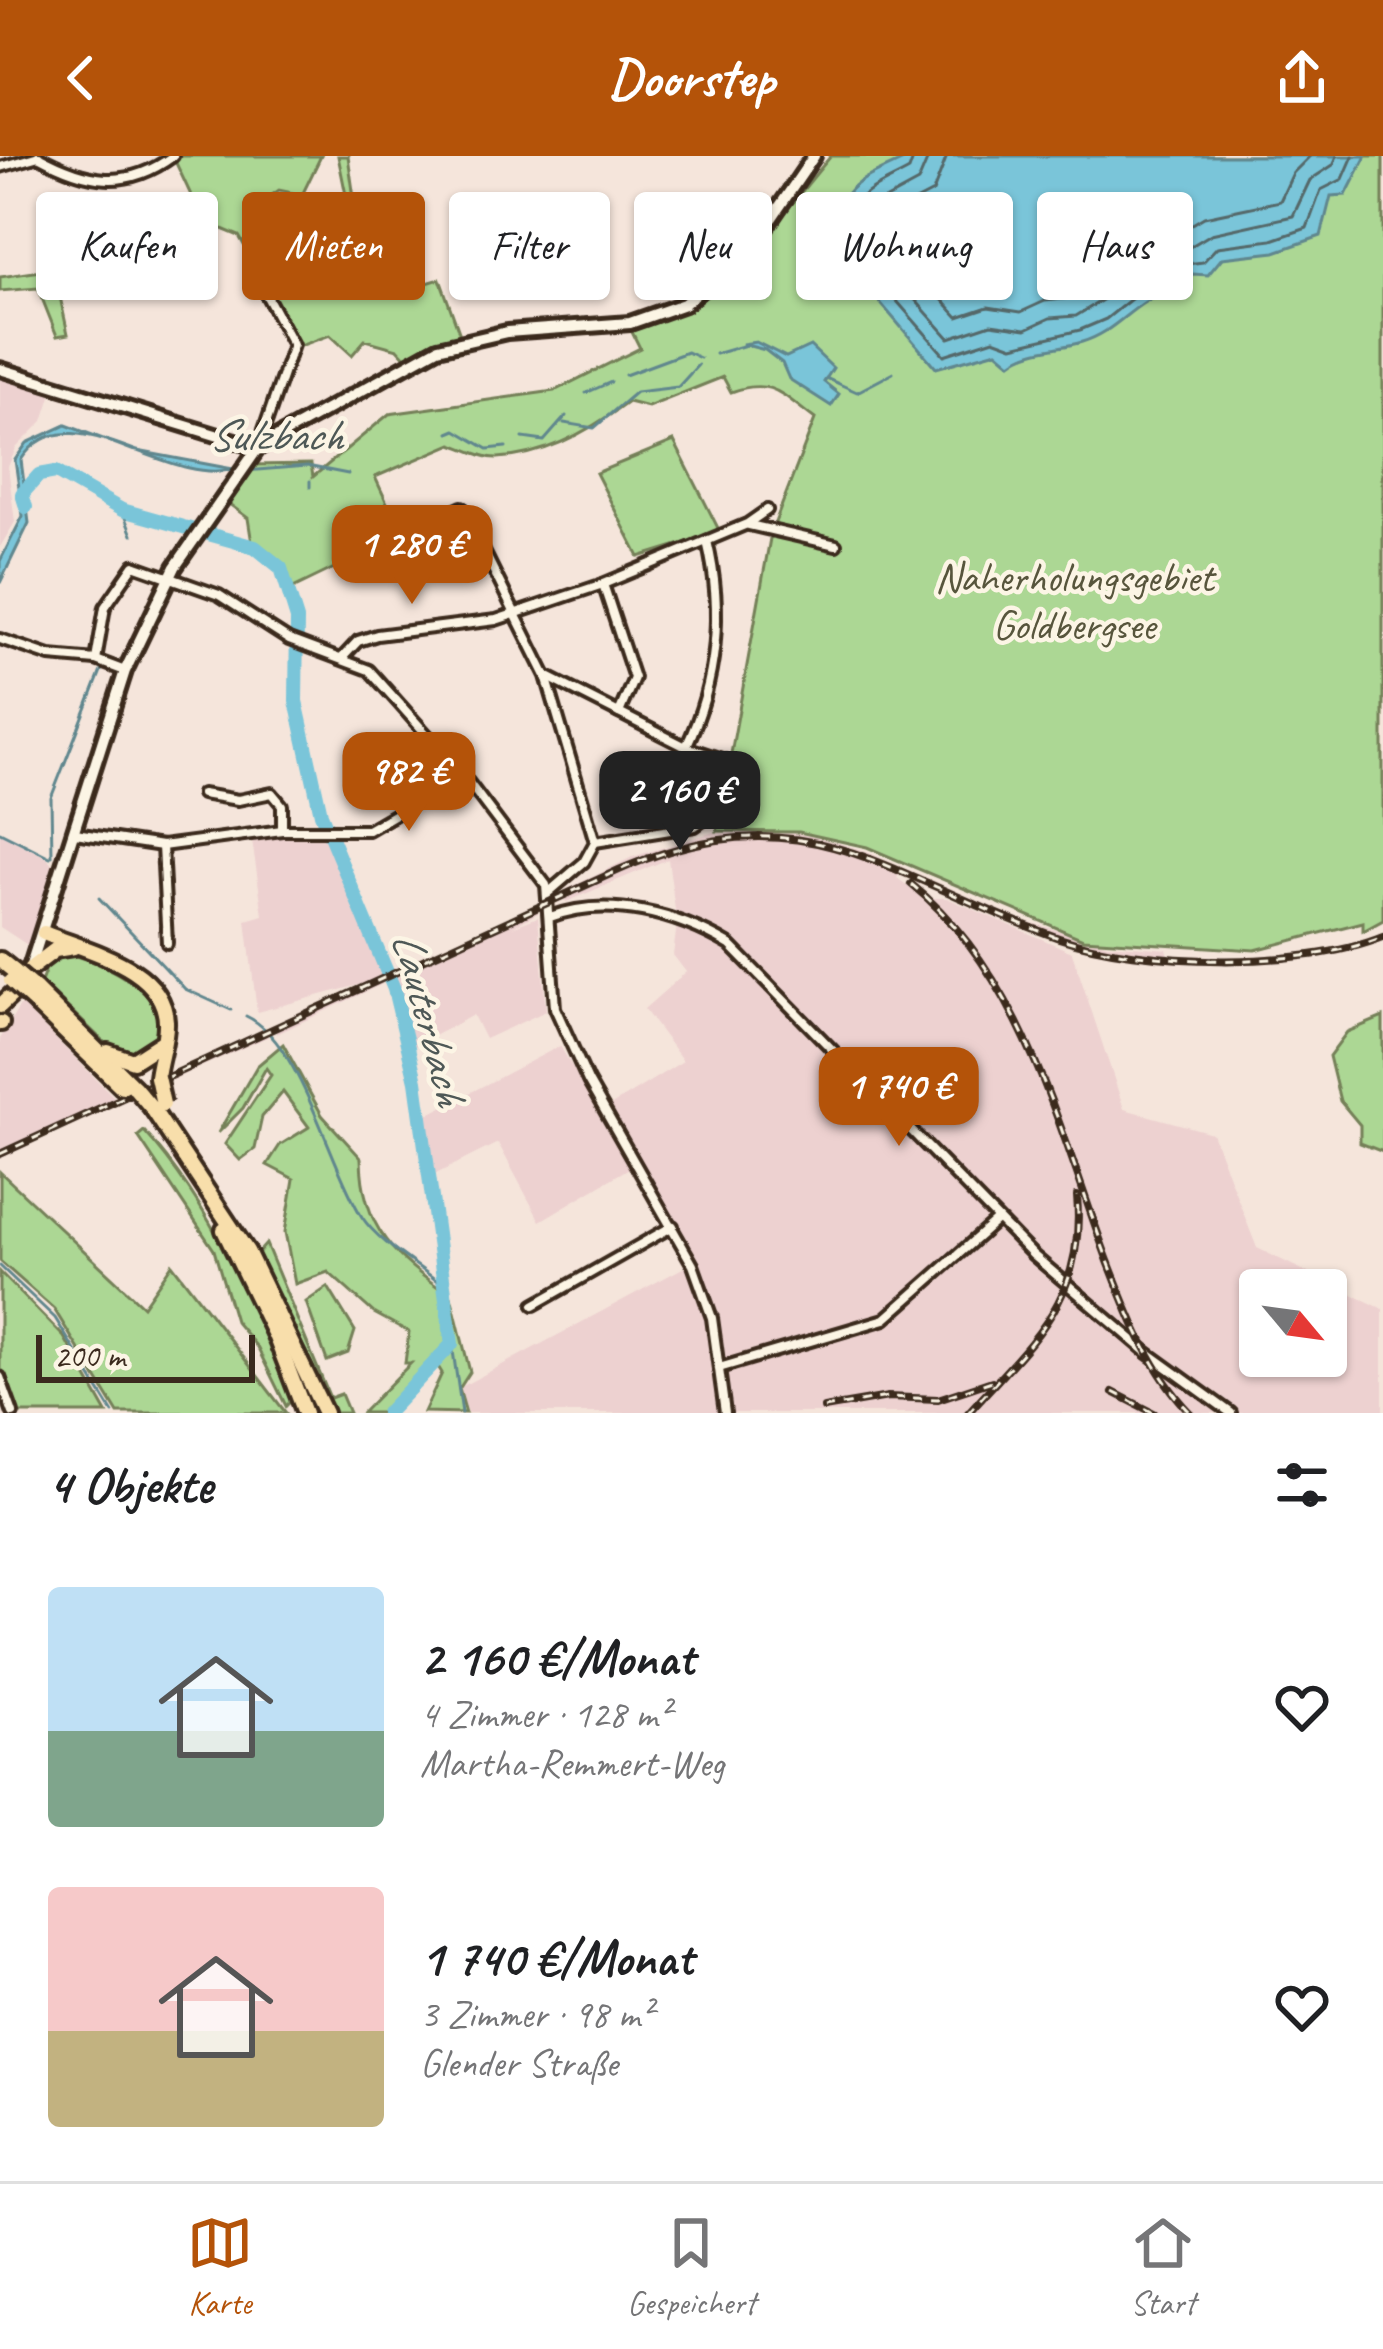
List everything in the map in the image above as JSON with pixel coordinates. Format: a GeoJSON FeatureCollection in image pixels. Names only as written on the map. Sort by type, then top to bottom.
{"type":"FeatureCollection","features":[{"type":"Feature","properties":{"kind":"highway"},"geometry":{"type":"LineString","coordinates":[[44,933],[131,970],[152,986],[164,1006],[164,1040],[152,1108],[228,1236],[305,1413]]}},
{"type":"Feature","properties":{"kind":"highway"},"geometry":{"type":"LineString","coordinates":[[0,1006],[55,950],[74,947]]}},
{"type":"Feature","properties":{"kind":"highway"},"geometry":{"type":"LineString","coordinates":[[0,961],[152,1108],[191,1161],[247,1251],[321,1413]]}},
{"type":"Feature","properties":{"kind":"highway"},"geometry":{"type":"LineString","coordinates":[[20,981],[94,1043],[130,1090]]}},
{"type":"Feature","properties":{"kind":"highway"},"geometry":{"type":"LineString","coordinates":[[94,1043],[133,1061],[147,1057],[164,1040]]}},
{"type":"Feature","properties":{"kind":"street"},"geometry":{"type":"LineString","coordinates":[[1,162],[38,156],[80,177],[112,181],[137,177],[173,156]]}},
{"type":"Feature","properties":{"kind":"street"},"geometry":{"type":"LineString","coordinates":[[0,369],[258,448],[438,348],[507,332],[630,323],[684,304],[721,278],[766,230],[814,156]]}},
{"type":"Feature","properties":{"kind":"street"},"geometry":{"type":"LineString","coordinates":[[0,1023],[44,933],[125,671],[170,576],[258,448],[293,345],[269,300]]}},
{"type":"Feature","properties":{"kind":"street"},"geometry":{"type":"LineString","coordinates":[[410,582],[394,539],[462,507],[546,676],[595,842],[584,862],[549,892]]}},
{"type":"Feature","properties":{"kind":"street"},"geometry":{"type":"LineString","coordinates":[[343,657],[358,641],[376,635],[516,614],[603,584],[747,524],[767,510]]}},
{"type":"Feature","properties":{"kind":"street"},"geometry":{"type":"LineString","coordinates":[[747,524],[836,545]]}},
{"type":"Feature","properties":{"kind":"street"},"geometry":{"type":"LineString","coordinates":[[686,747],[706,700],[716,634],[707,541]]}},
{"type":"Feature","properties":{"kind":"street"},"geometry":{"type":"LineString","coordinates":[[100,661],[110,595],[138,566],[170,576],[241,607],[294,643],[343,657],[379,678],[464,776],[549,892],[549,981],[563,1031],[673,1226],[703,1289],[725,1413]]}},
{"type":"Feature","properties":{"kind":"street"},"geometry":{"type":"LineString","coordinates":[[603,584],[634,678],[619,713]]}},
{"type":"Feature","properties":{"kind":"street"},"geometry":{"type":"LineString","coordinates":[[0,639],[50,656],[100,661],[125,671]]}},
{"type":"Feature","properties":{"kind":"street"},"geometry":{"type":"LineString","coordinates":[[546,676],[686,747],[725,760]]}},
{"type":"Feature","properties":{"kind":"street"},"geometry":{"type":"LineString","coordinates":[[75,833],[162,845],[282,830],[332,833],[386,823],[464,776]]}},
{"type":"Feature","properties":{"kind":"street"},"geometry":{"type":"LineString","coordinates":[[202,794],[238,800],[272,793],[282,806],[282,830]]}},
{"type":"Feature","properties":{"kind":"street"},"geometry":{"type":"LineString","coordinates":[[595,842],[695,826],[702,821],[694,796]]}},
{"type":"Feature","properties":{"kind":"street"},"geometry":{"type":"LineString","coordinates":[[162,845],[167,943]]}},
{"type":"Feature","properties":{"kind":"street"},"geometry":{"type":"LineString","coordinates":[[550,917],[586,906],[654,914],[695,925],[730,945],[996,1221],[1139,1346],[1231,1413]]}},
{"type":"Feature","properties":{"kind":"street"},"geometry":{"type":"LineString","coordinates":[[719,1368],[885,1319],[996,1221]]}},
{"type":"Feature","properties":{"kind":"street"},"geometry":{"type":"LineString","coordinates":[[534,1305],[673,1226]]}},
{"type":"Feature","properties":{"kind":"street"},"geometry":{"type":"LineString","coordinates":[[0,1377],[13,1413]]}},
{"type":"Feature","properties":{"kind":"shaded area"},"geometry":{"type":"Polygon","coordinates":[[[0,374],[54,387],[43,421],[16,448],[8,467],[15,522],[0,547],[0,374]]]}},
{"type":"Feature","properties":{"kind":"shaded area"},"geometry":{"type":"Polygon","coordinates":[[[717,831],[799,832],[862,850],[1024,921],[1108,944],[1167,949],[1169,959],[1089,949],[1022,928],[901,873],[897,878],[924,898],[947,898],[1072,952],[1124,1109],[1212,1133],[1257,1248],[1300,1269],[1239,1269],[1239,1377],[1347,1377],[1347,1292],[1383,1309],[1383,1413],[468,1413],[459,1388],[692,1263],[610,1106],[683,1061],[644,1009],[686,972],[673,955],[677,924],[668,859],[566,902],[562,892],[632,857],[717,831]]]}},
{"type":"Feature","properties":{"kind":"shaded area"},"geometry":{"type":"Polygon","coordinates":[[[0,833],[46,857],[59,871],[32,948],[0,927],[0,833]]]}},
{"type":"Feature","properties":{"kind":"shaded area"},"geometry":{"type":"Polygon","coordinates":[[[339,838],[389,971],[380,976],[382,984],[277,1034],[275,1027],[366,983],[257,1012],[246,920],[263,915],[252,840],[339,838]]]}},
{"type":"Feature","properties":{"kind":"shaded area"},"geometry":{"type":"Polygon","coordinates":[[[537,904],[538,913],[512,927],[538,917],[546,1011],[485,1039],[473,1015],[413,1047],[394,970],[537,904]]]}},
{"type":"Feature","properties":{"kind":"shaded area"},"geometry":{"type":"Polygon","coordinates":[[[21,1004],[116,1099],[265,1031],[267,1037],[0,1157],[0,1039],[21,1004]]]}},
{"type":"Feature","properties":{"kind":"shaded area"},"geometry":{"type":"Polygon","coordinates":[[[560,1046],[631,1167],[540,1221],[498,1143],[434,1175],[425,1116],[560,1046]]]}},
{"type":"Feature","properties":{"kind":"green space"},"geometry":{"type":"Polygon","coordinates":[[[181,156],[321,156],[303,192],[242,192],[242,241],[218,227],[218,192],[189,192],[175,161],[181,156]]]}},
{"type":"Feature","properties":{"kind":"green space"},"geometry":{"type":"Polygon","coordinates":[[[338,156],[348,156],[353,192],[345,192],[338,156]]]}},
{"type":"Feature","properties":{"kind":"green space","name":"Naherholungsgebiet Goldbergsee"},"geometry":{"type":"Polygon","coordinates":[[[831,156],[1383,156],[1383,920],[1363,931],[1363,922],[1255,950],[1083,939],[867,847],[799,832],[717,831],[771,533],[815,419],[776,391],[757,387],[731,392],[723,377],[648,407],[628,402],[583,431],[533,452],[493,458],[452,444],[375,477],[400,531],[394,539],[291,589],[282,563],[252,543],[248,518],[225,501],[252,465],[311,464],[313,477],[389,414],[554,391],[640,348],[631,330],[695,300],[772,300],[772,228],[796,199],[796,300],[1013,300],[1013,192],[802,192],[831,156]]]}},
{"type":"Feature","properties":{"kind":"green space"},"geometry":{"type":"Polygon","coordinates":[[[36,272],[36,288],[0,291],[0,277],[36,272]]]}},
{"type":"Feature","properties":{"kind":"green space"},"geometry":{"type":"Polygon","coordinates":[[[440,279],[460,335],[407,359],[398,349],[365,340],[352,355],[330,335],[300,346],[274,300],[425,300],[425,284],[440,279]]]}},
{"type":"Feature","properties":{"kind":"green space"},"geometry":{"type":"Polygon","coordinates":[[[43,300],[61,300],[68,334],[57,336],[43,300]]]}},
{"type":"Feature","properties":{"kind":"green space"},"geometry":{"type":"Polygon","coordinates":[[[674,441],[720,532],[639,557],[596,473],[674,441]]]}},
{"type":"Feature","properties":{"kind":"green space"},"geometry":{"type":"Polygon","coordinates":[[[68,954],[127,979],[156,1008],[159,1025],[153,1042],[133,1059],[120,1057],[41,982],[47,966],[68,954]]]}},
{"type":"Feature","properties":{"kind":"green space"},"geometry":{"type":"Polygon","coordinates":[[[1383,1017],[1383,1152],[1360,1143],[1360,1125],[1340,1101],[1329,1056],[1347,1032],[1383,1017]]]}},
{"type":"Feature","properties":{"kind":"green space"},"geometry":{"type":"Polygon","coordinates":[[[283,1044],[322,1115],[361,1158],[368,1204],[385,1239],[413,1268],[451,1296],[470,1372],[459,1389],[466,1413],[424,1412],[442,1373],[437,1365],[403,1390],[386,1413],[362,1413],[411,1363],[405,1363],[409,1332],[374,1313],[328,1272],[295,1284],[285,1232],[294,1179],[267,1165],[280,1145],[309,1127],[283,1092],[262,1117],[255,1149],[240,1160],[225,1144],[271,1075],[266,1068],[243,1108],[218,1133],[257,1066],[283,1044]]]}},
{"type":"Feature","properties":{"kind":"green space"},"geometry":{"type":"Polygon","coordinates":[[[144,1131],[191,1192],[230,1259],[291,1401],[286,1406],[257,1347],[235,1321],[214,1250],[138,1136],[144,1131]]]}},
{"type":"Feature","properties":{"kind":"green space"},"geometry":{"type":"Polygon","coordinates":[[[0,1172],[143,1306],[172,1264],[286,1413],[118,1413],[54,1309],[0,1261],[0,1172]]]}},
{"type":"Feature","properties":{"kind":"green space"},"geometry":{"type":"Polygon","coordinates":[[[266,1244],[330,1398],[341,1394],[349,1413],[333,1413],[258,1253],[266,1244]]]}},
{"type":"Feature","properties":{"kind":"green space"},"geometry":{"type":"Polygon","coordinates":[[[0,1272],[64,1337],[107,1413],[17,1413],[0,1378],[0,1272]]]}},
{"type":"Feature","properties":{"kind":"green space"},"geometry":{"type":"Polygon","coordinates":[[[328,1287],[355,1331],[348,1353],[327,1361],[306,1302],[328,1287]]]}},
{"type":"Feature","properties":{"kind":"water"},"geometry":{"type":"Polygon","coordinates":[[[912,156],[1365,156],[1346,195],[1331,196],[1321,236],[1275,252],[1222,258],[1208,275],[1193,274],[1193,192],[1037,192],[1037,300],[1150,300],[1092,339],[1011,363],[997,351],[936,368],[878,300],[1013,300],[1013,192],[849,192],[864,179],[912,156]]]}},
{"type":"Feature","properties":{"kind":"water"},"geometry":{"type":"Polygon","coordinates":[[[756,342],[786,357],[810,346],[833,368],[824,382],[839,394],[831,406],[789,379],[782,363],[765,350],[742,344],[756,342]]]}},
{"type":"Feature","properties":{"kind":"water"},"geometry":{"type":"Polygon","coordinates":[[[66,425],[110,442],[64,434],[41,440],[21,460],[29,523],[0,583],[0,561],[23,516],[15,460],[27,443],[66,425]]]}},
{"type":"Feature","properties":{"kind":"water"},"geometry":{"type":"Polygon","coordinates":[[[137,451],[233,469],[206,471],[137,451]]]}},
{"type":"Feature","properties":{"kind":"waterway","name":"Sulzbach"},"geometry":{"type":"LineString","coordinates":[[715,354],[746,345]]}},
{"type":"Feature","properties":{"kind":"waterway","name":"Sulzbach"},"geometry":{"type":"LineString","coordinates":[[625,375],[687,352],[700,358]]}},
{"type":"Feature","properties":{"kind":"waterway","name":"Sulzbach"},"geometry":{"type":"LineString","coordinates":[[564,423],[594,428],[636,392],[678,387],[698,365]]}},
{"type":"Feature","properties":{"kind":"waterway","name":"Sulzbach"},"geometry":{"type":"LineString","coordinates":[[826,378],[857,392],[893,373]]}},
{"type":"Feature","properties":{"kind":"waterway","name":"Sulzbach"},"geometry":{"type":"LineString","coordinates":[[586,393],[611,382]]}},
{"type":"Feature","properties":{"kind":"waterway","name":"Sulzbach"},"geometry":{"type":"LineString","coordinates":[[523,438],[544,441],[566,416]]}},
{"type":"Feature","properties":{"kind":"waterway","name":"Sulzbach"},"geometry":{"type":"LineString","coordinates":[[449,433],[456,430],[488,449],[506,447]]}},
{"type":"Feature","properties":{"kind":"waterway","name":"Sulzbach"},"geometry":{"type":"LineString","coordinates":[[245,471],[307,466],[348,474]]}},
{"type":"Feature","properties":{"kind":"waterway","name":"Lauterbach"},"geometry":{"type":"LineString","coordinates":[[26,507],[22,494],[39,475],[56,472],[122,510],[255,547],[281,568],[297,619],[296,701],[321,814],[394,989],[416,1081],[452,1344],[387,1413]]}},
{"type":"Feature","properties":{"kind":"waterway"},"geometry":{"type":"LineString","coordinates":[[310,481],[310,487]]}},
{"type":"Feature","properties":{"kind":"waterway"},"geometry":{"type":"LineString","coordinates":[[122,510],[132,535]]}},
{"type":"Feature","properties":{"kind":"waterway"},"geometry":{"type":"LineString","coordinates":[[52,856],[51,798],[101,671],[106,624]]}},
{"type":"Feature","properties":{"kind":"waterway"},"geometry":{"type":"LineString","coordinates":[[0,832],[50,857]]}},
{"type":"Feature","properties":{"kind":"waterway"},"geometry":{"type":"LineString","coordinates":[[99,898],[185,989],[231,1010]]}},
{"type":"Feature","properties":{"kind":"waterway"},"geometry":{"type":"LineString","coordinates":[[246,1016],[283,1051],[369,1227],[441,1284]]}},
{"type":"Feature","properties":{"kind":"waterway"},"geometry":{"type":"LineString","coordinates":[[0,1266],[55,1318],[113,1413]]}},
{"type":"Feature","properties":{"kind":"waterway"},"geometry":{"type":"LineString","coordinates":[[452,1344],[462,1413]]}},
{"type":"Feature","properties":{"kind":"railway"},"geometry":{"type":"LineString","coordinates":[[0,1154],[619,870],[685,847],[744,837],[796,839],[846,851],[1059,938],[1133,954],[1267,959],[1349,948],[1383,937]]}},
{"type":"Feature","properties":{"kind":"railway"},"geometry":{"type":"LineString","coordinates":[[911,884],[950,921],[983,963],[1010,1009],[1034,1058],[1133,1322],[1152,1361],[1191,1413]]}},
{"type":"Feature","properties":{"kind":"railway"},"geometry":{"type":"LineString","coordinates":[[968,1413],[1033,1341],[1063,1292],[1073,1264],[1077,1196]]}},
{"type":"Feature","properties":{"kind":"railway"},"geometry":{"type":"LineString","coordinates":[[824,1408],[888,1397],[938,1399],[992,1381]]}},
{"type":"Feature","properties":{"kind":"railway"},"geometry":{"type":"LineString","coordinates":[[1113,1392],[1154,1413]]}}]}
